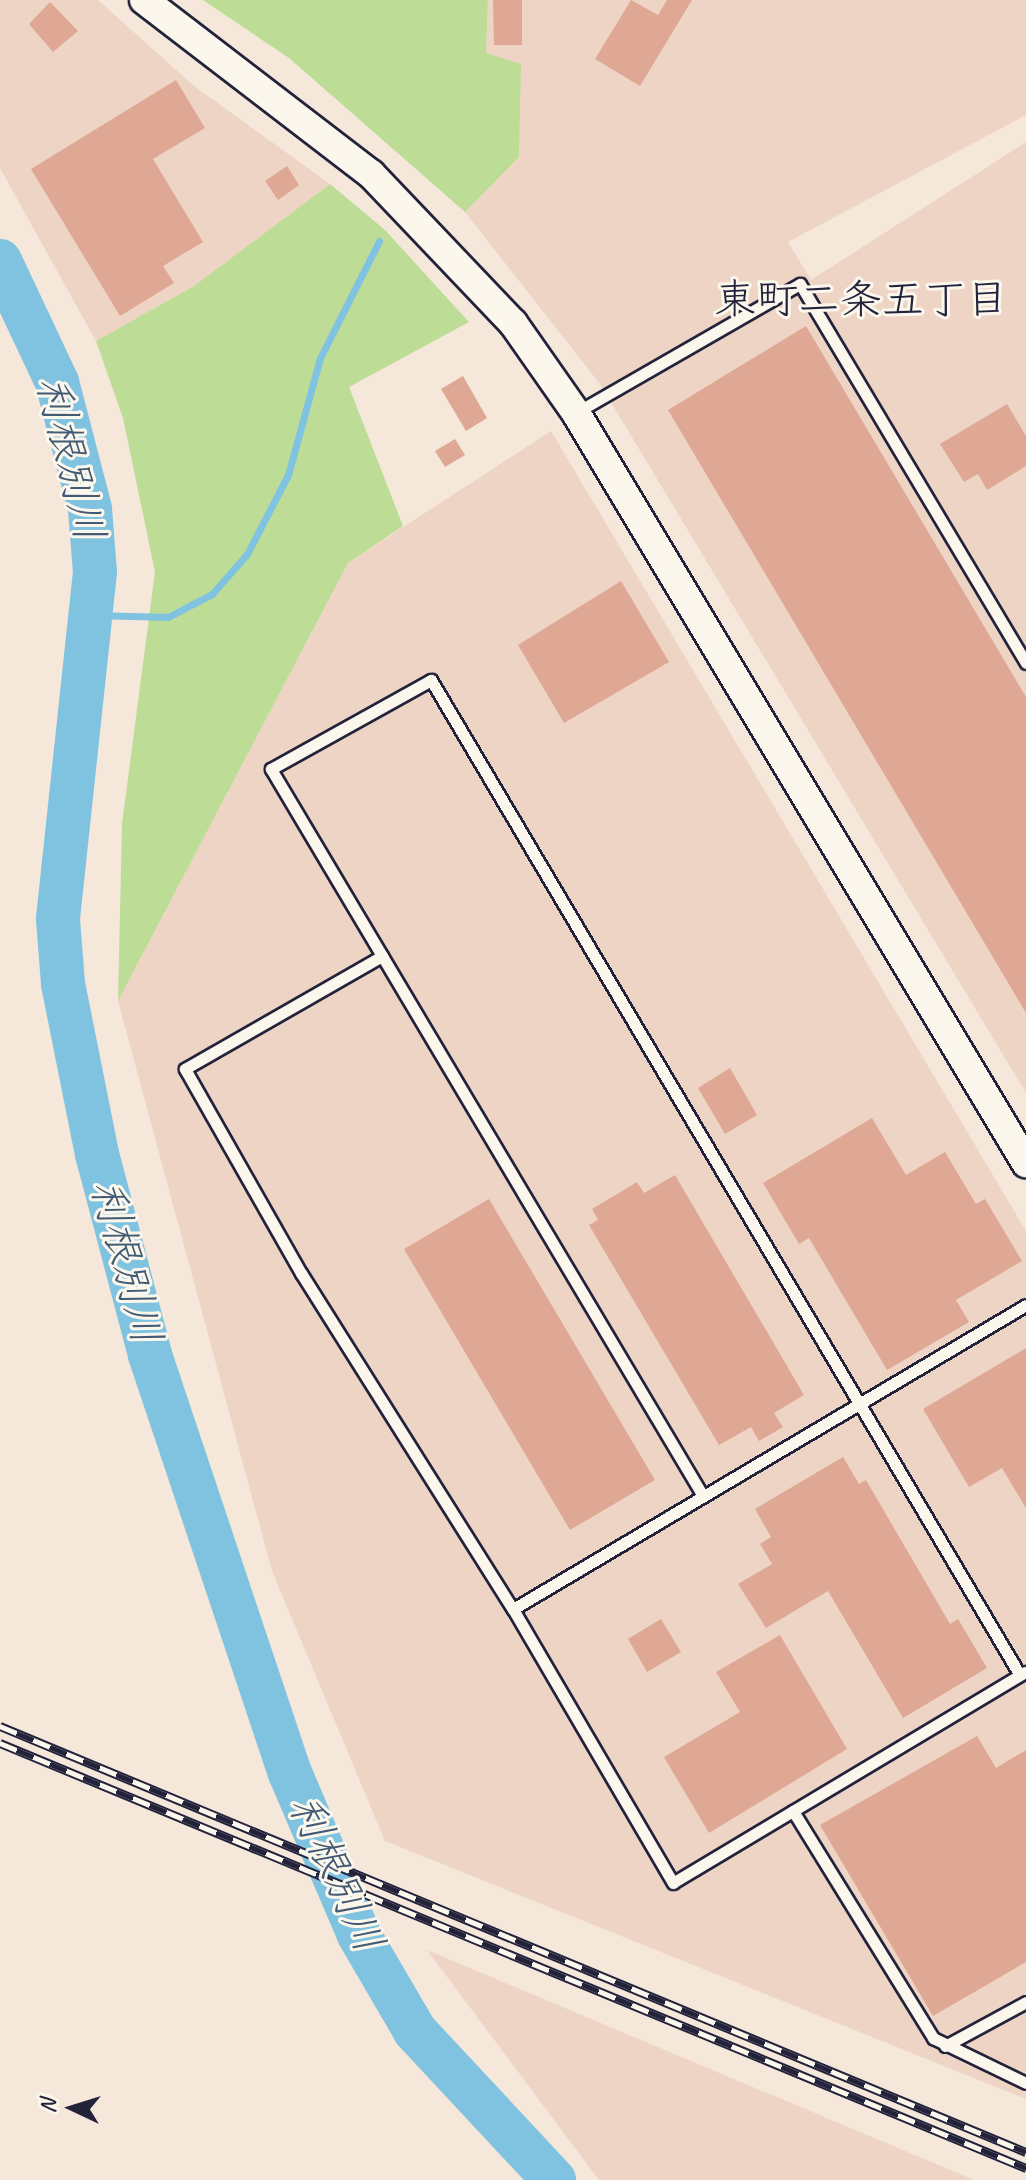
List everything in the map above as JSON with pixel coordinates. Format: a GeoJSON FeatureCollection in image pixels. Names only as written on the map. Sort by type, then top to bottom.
{"type":"FeatureCollection","features":[{"type":"Feature","properties":{"kind":"street"},"geometry":{"type":"LineString","coordinates":[[144,0],[423,221],[513,323],[576,413],[1026,1163]]}},
{"type":"Feature","properties":{"kind":"lane"},"geometry":{"type":"LineString","coordinates":[[576,413],[800,284],[1026,663]]}},
{"type":"Feature","properties":{"kind":"lane"},"geometry":{"type":"LineString","coordinates":[[382,956],[185,1069],[301,1273],[513,1609],[673,1883],[1023,1674],[431,680],[271,769],[703,1496]]}},
{"type":"Feature","properties":{"kind":"lane"},"geometry":{"type":"LineString","coordinates":[[513,1609],[1026,1305]]}},
{"type":"Feature","properties":{"kind":"lane"},"geometry":{"type":"LineString","coordinates":[[793,1811],[933,2038],[1026,2083]]}},
{"type":"Feature","properties":{"kind":"lane"},"geometry":{"type":"LineString","coordinates":[[945,2046],[1026,2002]]}},
{"type":"Feature","properties":{"kind":"shaded area"},"geometry":{"type":"Polygon","coordinates":[[[0,0],[98,0],[194,86],[330,184],[194,286],[96,341],[0,168],[0,0]]]}},
{"type":"Feature","properties":{"kind":"shaded area"},"geometry":{"type":"Polygon","coordinates":[[[488,0],[1026,0],[1026,115],[788,242],[811,280],[1026,142],[1026,1093],[600,384],[465,212],[519,157],[486,53],[488,0]]]}},
{"type":"Feature","properties":{"kind":"shaded area"},"geometry":{"type":"Polygon","coordinates":[[[551,431],[1026,1231],[1026,2099],[385,1841],[272,1571],[118,1001],[348,563],[551,431]]]}},
{"type":"Feature","properties":{"kind":"shaded area"},"geometry":{"type":"Polygon","coordinates":[[[427,1950],[974,2180],[599,2180],[427,1950]]]}},
{"type":"Feature","properties":{"kind":"green space"},"geometry":{"type":"Polygon","coordinates":[[[203,0],[488,0],[486,53],[521,64],[519,157],[465,212],[289,58],[203,0]]]}},
{"type":"Feature","properties":{"kind":"green space"},"geometry":{"type":"Polygon","coordinates":[[[330,184],[385,230],[469,322],[349,387],[403,526],[348,563],[118,1001],[122,824],[155,572],[123,418],[96,341],[194,286],[330,184]]]}},
{"type":"Feature","properties":{"kind":"building"},"geometry":{"type":"Polygon","coordinates":[[[493,0],[522,0],[522,45],[494,45],[493,0]]]}},
{"type":"Feature","properties":{"kind":"building"},"geometry":{"type":"Polygon","coordinates":[[[631,0],[658,15],[667,0],[692,0],[640,86],[595,59],[631,0]]]}},
{"type":"Feature","properties":{"kind":"building"},"geometry":{"type":"Polygon","coordinates":[[[50,2],[78,31],[53,52],[29,24],[50,2]]]}},
{"type":"Feature","properties":{"kind":"building"},"geometry":{"type":"Polygon","coordinates":[[[176,80],[205,128],[153,159],[203,242],[163,266],[174,283],[120,316],[31,169],[176,80]]]}},
{"type":"Feature","properties":{"kind":"building"},"geometry":{"type":"Polygon","coordinates":[[[287,166],[299,185],[278,200],[265,181],[287,166]]]}},
{"type":"Feature","properties":{"kind":"building"},"geometry":{"type":"Polygon","coordinates":[[[806,326],[1026,697],[1026,1013],[668,410],[806,326]]]}},
{"type":"Feature","properties":{"kind":"building"},"geometry":{"type":"Polygon","coordinates":[[[463,376],[487,418],[466,431],[441,389],[463,376]]]}},
{"type":"Feature","properties":{"kind":"building"},"geometry":{"type":"Polygon","coordinates":[[[1007,404],[1026,436],[1026,466],[987,490],[978,474],[964,482],[940,444],[1007,404]]]}},
{"type":"Feature","properties":{"kind":"building"},"geometry":{"type":"Polygon","coordinates":[[[455,439],[465,455],[445,467],[435,451],[455,439]]]}},
{"type":"Feature","properties":{"kind":"building"},"geometry":{"type":"Polygon","coordinates":[[[621,581],[669,662],[564,723],[518,645],[621,581]]]}},
{"type":"Feature","properties":{"kind":"building"},"geometry":{"type":"Polygon","coordinates":[[[730,1068],[757,1115],[725,1134],[698,1088],[730,1068]]]}},
{"type":"Feature","properties":{"kind":"building"},"geometry":{"type":"Polygon","coordinates":[[[872,1118],[906,1175],[945,1152],[976,1204],[985,1199],[1022,1261],[956,1300],[969,1322],[887,1370],[809,1238],[799,1244],[763,1183],[872,1118]]]}},
{"type":"Feature","properties":{"kind":"building"},"geometry":{"type":"Polygon","coordinates":[[[675,1175],[804,1395],[774,1413],[783,1427],[759,1441],[751,1427],[719,1445],[589,1225],[598,1220],[592,1209],[637,1182],[644,1193],[675,1175]]]}},
{"type":"Feature","properties":{"kind":"building"},"geometry":{"type":"Polygon","coordinates":[[[489,1199],[655,1480],[570,1530],[404,1249],[489,1199]]]}},
{"type":"Feature","properties":{"kind":"building"},"geometry":{"type":"Polygon","coordinates":[[[1026,1348],[1026,1508],[1002,1468],[969,1487],[923,1409],[1026,1348]]]}},
{"type":"Feature","properties":{"kind":"building"},"geometry":{"type":"Polygon","coordinates":[[[843,1457],[859,1484],[866,1480],[950,1624],[958,1619],[987,1668],[903,1718],[828,1591],[766,1628],[738,1584],[772,1564],[760,1544],[771,1537],[755,1509],[843,1457]]]}},
{"type":"Feature","properties":{"kind":"building"},"geometry":{"type":"Polygon","coordinates":[[[661,1619],[681,1652],[647,1672],[628,1639],[661,1619]]]}},
{"type":"Feature","properties":{"kind":"building"},"geometry":{"type":"Polygon","coordinates":[[[780,1635],[847,1749],[709,1833],[664,1757],[740,1712],[716,1672],[780,1635]]]}},
{"type":"Feature","properties":{"kind":"building"},"geometry":{"type":"Polygon","coordinates":[[[977,1736],[996,1768],[1026,1750],[1026,1962],[933,2016],[820,1825],[977,1736]]]}},
{"type":"Feature","properties":{"kind":"waterway"},"geometry":{"type":"LineString","coordinates":[[92,615],[168,617],[212,594],[247,554],[288,475],[320,358],[379,241]]}},
{"type":"Feature","properties":{"kind":"waterway","name":"利根別川"},"geometry":{"type":"LineString","coordinates":[[0,261],[57,382],[90,509],[95,572],[58,919],[63,984],[97,1154],[150,1355],[290,1773],[359,1935],[415,2031],[554,2180]]}},
{"type":"Feature","properties":{"kind":"railway"},"geometry":{"type":"LineString","coordinates":[[0,1726],[1026,2152]]}},
{"type":"Feature","properties":{"kind":"railway"},"geometry":{"type":"LineString","coordinates":[[0,1743],[1026,2168]]}},
{"type":"Feature","properties":{"kind":"district","name":"東町二条五丁目"},"geometry":{"type":"Point","coordinates":[861,300]}}]}
